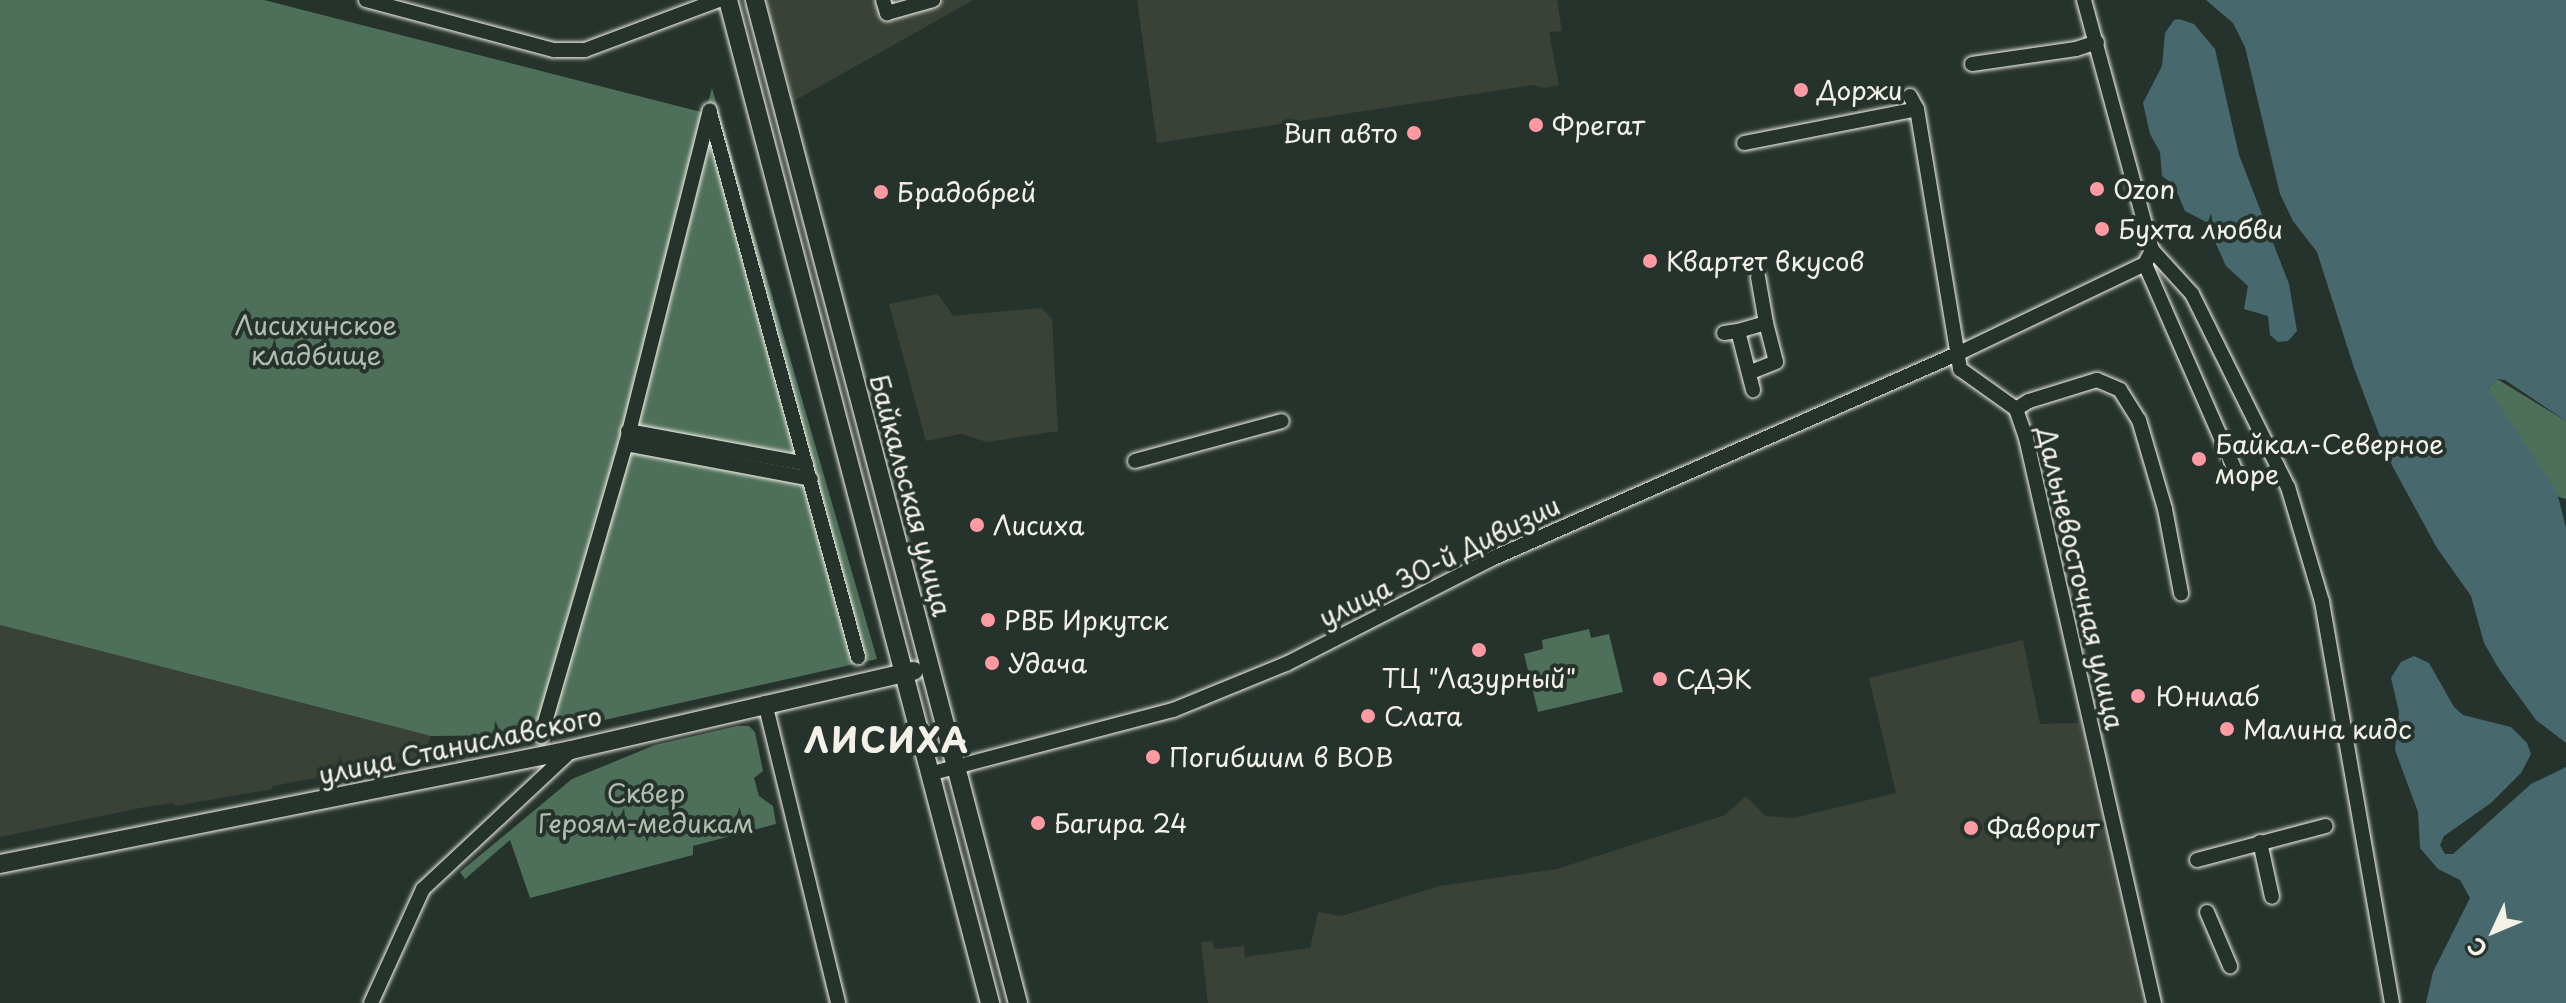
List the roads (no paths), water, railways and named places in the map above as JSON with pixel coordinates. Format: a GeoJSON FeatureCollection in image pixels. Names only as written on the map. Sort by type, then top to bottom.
{"type":"FeatureCollection","features":[{"type":"Feature","properties":{"kind":"main road","name":"Байкальская улица"},"geometry":{"type":"LineString","coordinates":[[728,0],[990,1003]]}},
{"type":"Feature","properties":{"kind":"main road","name":"Байкальская улица"},"geometry":{"type":"LineString","coordinates":[[755,0],[1018,1003]]}},
{"type":"Feature","properties":{"kind":"main road","name":"улица Станиславского"},"geometry":{"type":"LineString","coordinates":[[0,864],[571,750],[929,667]]}},
{"type":"Feature","properties":{"kind":"street"},"geometry":{"type":"LineString","coordinates":[[366,0],[554,50],[585,50],[719,0]]}},
{"type":"Feature","properties":{"kind":"street"},"geometry":{"type":"LineString","coordinates":[[883,0],[887,13],[933,0]]}},
{"type":"Feature","properties":{"kind":"street"},"geometry":{"type":"LineString","coordinates":[[2084,0],[2097,42],[2148,257],[2236,472]]}},
{"type":"Feature","properties":{"kind":"street"},"geometry":{"type":"LineString","coordinates":[[1972,64],[2076,49],[2097,42]]}},
{"type":"Feature","properties":{"kind":"street","name":"Дальневосточная улица"},"geometry":{"type":"LineString","coordinates":[[1744,143],[1914,102],[1960,369],[2016,409],[2026,438],[2154,1003]]}},
{"type":"Feature","properties":{"kind":"street"},"geometry":{"type":"LineString","coordinates":[[541,736],[627,438],[710,110],[858,657]]}},
{"type":"Feature","properties":{"kind":"street"},"geometry":{"type":"LineString","coordinates":[[2148,257],[2192,294],[2288,487],[2322,602],[2392,1003]]}},
{"type":"Feature","properties":{"kind":"street","name":"улица 30-й Дивизии"},"geometry":{"type":"LineString","coordinates":[[929,774],[1173,710],[1223,691],[1286,664],[1489,560],[1957,354],[2148,257]]}},
{"type":"Feature","properties":{"kind":"street"},"geometry":{"type":"LineString","coordinates":[[1749,373],[1776,362],[1758,277]]}},
{"type":"Feature","properties":{"kind":"street"},"geometry":{"type":"LineString","coordinates":[[1753,390],[1731,332],[1766,323]]}},
{"type":"Feature","properties":{"kind":"street"},"geometry":{"type":"LineString","coordinates":[[2016,409],[2029,401],[2097,380],[2120,390],[2139,420],[2165,509],[2181,593]]}},
{"type":"Feature","properties":{"kind":"street"},"geometry":{"type":"LineString","coordinates":[[1135,461],[1282,421]]}},
{"type":"Feature","properties":{"kind":"street"},"geometry":{"type":"LineString","coordinates":[[627,438],[806,464]]}},
{"type":"Feature","properties":{"kind":"street"},"geometry":{"type":"LineString","coordinates":[[627,438],[811,479]]}},
{"type":"Feature","properties":{"kind":"street"},"geometry":{"type":"LineString","coordinates":[[765,703],[838,1003]]}},
{"type":"Feature","properties":{"kind":"street"},"geometry":{"type":"LineString","coordinates":[[371,1003],[423,889],[571,750]]}},
{"type":"Feature","properties":{"kind":"street"},"geometry":{"type":"LineString","coordinates":[[2197,860],[2326,826]]}},
{"type":"Feature","properties":{"kind":"street"},"geometry":{"type":"LineString","coordinates":[[2260,843],[2272,897]]}},
{"type":"Feature","properties":{"kind":"street"},"geometry":{"type":"LineString","coordinates":[[2207,912],[2230,966]]}},
{"type":"Feature","properties":{"kind":"water"},"geometry":{"type":"Polygon","coordinates":[[[2206,0],[2566,0],[2566,421],[2505,380],[2497,379],[2488,388],[2557,492],[2566,528],[2566,743],[2536,720],[2499,669],[2484,643],[2471,596],[2437,548],[2388,458],[2354,368],[2317,252],[2293,221],[2280,194],[2245,47],[2233,23],[2206,0]]]}},
{"type":"Feature","properties":{"kind":"water"},"geometry":{"type":"Polygon","coordinates":[[[2174,20],[2194,24],[2215,49],[2239,155],[2289,284],[2297,331],[2288,341],[2278,342],[2270,335],[2268,316],[2244,309],[2248,286],[2226,266],[2206,222],[2185,211],[2174,185],[2162,176],[2160,152],[2150,134],[2143,103],[2162,66],[2165,33],[2174,20]]]}},
{"type":"Feature","properties":{"kind":"water"},"geometry":{"type":"Polygon","coordinates":[[[2414,656],[2429,663],[2454,707],[2463,715],[2511,727],[2527,743],[2531,754],[2521,773],[2491,803],[2444,836],[2440,845],[2445,854],[2453,854],[2531,784],[2566,767],[2566,1003],[2426,1003],[2433,972],[2470,898],[2460,880],[2438,869],[2420,848],[2418,812],[2395,750],[2399,712],[2391,678],[2401,662],[2414,656]]]}},
{"type":"Feature","properties":{"kind":"place","name":"Доржи"},"geometry":{"type":"Point","coordinates":[1801,90]}},
{"type":"Feature","properties":{"kind":"place","name":"Фрегат"},"geometry":{"type":"Point","coordinates":[1536,125]}},
{"type":"Feature","properties":{"kind":"place","name":"Вип авто"},"geometry":{"type":"Point","coordinates":[1414,133]}},
{"type":"Feature","properties":{"kind":"place","name":"Ozon"},"geometry":{"type":"Point","coordinates":[2097,189]}},
{"type":"Feature","properties":{"kind":"place","name":"Брадобрей"},"geometry":{"type":"Point","coordinates":[881,192]}},
{"type":"Feature","properties":{"kind":"place","name":"Бухта любви"},"geometry":{"type":"Point","coordinates":[2102,229]}},
{"type":"Feature","properties":{"kind":"place","name":"Квартет вкусов"},"geometry":{"type":"Point","coordinates":[1650,261]}},
{"type":"Feature","properties":{"kind":"place","name":"Байкал-Северное море"},"geometry":{"type":"Point","coordinates":[2199,459]}},
{"type":"Feature","properties":{"kind":"place","name":"Лисиха"},"geometry":{"type":"Point","coordinates":[977,525]}},
{"type":"Feature","properties":{"kind":"place","name":"РВБ Иркутск"},"geometry":{"type":"Point","coordinates":[988,620]}},
{"type":"Feature","properties":{"kind":"place","name":"ТЦ \"Лазурный\""},"geometry":{"type":"Point","coordinates":[1479,650]}},
{"type":"Feature","properties":{"kind":"place","name":"Удача"},"geometry":{"type":"Point","coordinates":[992,663]}},
{"type":"Feature","properties":{"kind":"place","name":"СДЭК"},"geometry":{"type":"Point","coordinates":[1660,679]}},
{"type":"Feature","properties":{"kind":"place","name":"Юнилаб"},"geometry":{"type":"Point","coordinates":[2138,696]}},
{"type":"Feature","properties":{"kind":"place","name":"Слата"},"geometry":{"type":"Point","coordinates":[1368,716]}},
{"type":"Feature","properties":{"kind":"place","name":"Малина кидс"},"geometry":{"type":"Point","coordinates":[2227,729]}},
{"type":"Feature","properties":{"kind":"place","name":"Погибшим в ВОВ"},"geometry":{"type":"Point","coordinates":[1153,757]}},
{"type":"Feature","properties":{"kind":"place","name":"Багира 24"},"geometry":{"type":"Point","coordinates":[1038,823]}},
{"type":"Feature","properties":{"kind":"place","name":"Фаворит"},"geometry":{"type":"Point","coordinates":[1971,828]}},
{"type":"Feature","properties":{"kind":"district","name":"ЛИСИХА"},"geometry":{"type":"Point","coordinates":[887,740]}},
{"type":"Feature","properties":{"kind":"park label","name":"Лисихинское кладбище"},"geometry":{"type":"Point","coordinates":[316,340]}},
{"type":"Feature","properties":{"kind":"park label","name":"Сквер Героям-медикам"},"geometry":{"type":"Point","coordinates":[646,808]}}]}
